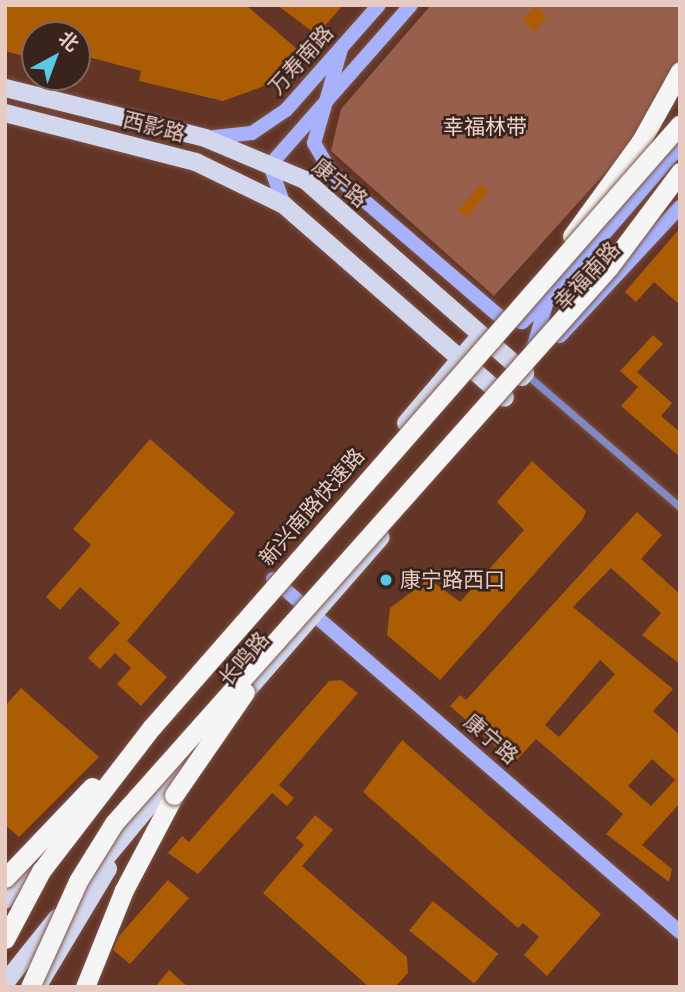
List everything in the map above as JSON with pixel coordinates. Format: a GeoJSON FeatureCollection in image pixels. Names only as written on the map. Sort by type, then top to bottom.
{"type":"FeatureCollection","features":[{"type":"Feature","properties":{"kind":"highway"},"geometry":{"type":"LineString","coordinates":[[552,263],[641,141],[680,71]]}},
{"type":"Feature","properties":{"kind":"highway","name":"新兴南路快速路"},"geometry":{"type":"LineString","coordinates":[[5,939],[41,871],[152,727],[552,263],[680,124]]}},
{"type":"Feature","properties":{"kind":"highway"},"geometry":{"type":"LineString","coordinates":[[30,987],[78,881],[114,823],[610,267],[680,172]]}},
{"type":"Feature","properties":{"kind":"highway"},"geometry":{"type":"LineString","coordinates":[[85,987],[124,890],[174,795],[281,638]]}},
{"type":"Feature","properties":{"kind":"highway"},"geometry":{"type":"LineString","coordinates":[[5,878],[152,727]]}},
{"type":"Feature","properties":{"kind":"main road","name":"万寿南路"},"geometry":{"type":"LineString","coordinates":[[205,138],[263,125],[286,110],[379,5]]}},
{"type":"Feature","properties":{"kind":"main road"},"geometry":{"type":"LineString","coordinates":[[284,205],[270,165],[411,5]]}},
{"type":"Feature","properties":{"kind":"main road"},"geometry":{"type":"LineString","coordinates":[[341,48],[314,143],[331,172],[500,317],[522,322],[548,299],[680,146]]}},
{"type":"Feature","properties":{"kind":"main road","name":"西影路"},"geometry":{"type":"LineString","coordinates":[[5,88],[205,138]]}},
{"type":"Feature","properties":{"kind":"main road","name":"西影路"},"geometry":{"type":"LineString","coordinates":[[5,113],[196,162],[284,205],[505,398]]}},
{"type":"Feature","properties":{"kind":"main road","name":"康宁路"},"geometry":{"type":"LineString","coordinates":[[205,138],[305,180],[525,373]]}},
{"type":"Feature","properties":{"kind":"main road"},"geometry":{"type":"LineString","coordinates":[[610,267],[680,188]]}},
{"type":"Feature","properties":{"kind":"main road","name":"幸福南路"},"geometry":{"type":"LineString","coordinates":[[525,373],[680,207]]}},
{"type":"Feature","properties":{"kind":"main road"},"geometry":{"type":"LineString","coordinates":[[525,373],[548,299]]}},
{"type":"Feature","properties":{"kind":"main road","name":"长鸣路"},"geometry":{"type":"LineString","coordinates":[[5,900],[481,335]]}},
{"type":"Feature","properties":{"kind":"main road","name":"长鸣路"},"geometry":{"type":"LineString","coordinates":[[5,983],[140,814],[525,373]]}},
{"type":"Feature","properties":{"kind":"main road","name":"康宁路"},"geometry":{"type":"LineString","coordinates":[[273,579],[680,932]]}},
{"type":"Feature","properties":{"kind":"main road"},"geometry":{"type":"LineString","coordinates":[[37,987],[140,814]]}},
{"type":"Feature","properties":{"kind":"street"},"geometry":{"type":"LineString","coordinates":[[525,373],[680,507]]}},
{"type":"Feature","properties":{"kind":"green space","name":"幸福林带"},"geometry":{"type":"Polygon","coordinates":[[[431,5],[680,5],[680,90],[494,296],[331,151],[341,109],[431,5]]]}},
{"type":"Feature","properties":{"kind":"building"},"geometry":{"type":"Polygon","coordinates":[[[5,5],[246,5],[297,49],[267,85],[223,101],[139,81],[141,71],[91,58],[91,21],[21,21],[21,55],[5,51],[5,5]]]}},
{"type":"Feature","properties":{"kind":"building"},"geometry":{"type":"Polygon","coordinates":[[[277,5],[343,5],[317,35],[277,5]]]}},
{"type":"Feature","properties":{"kind":"building"},"geometry":{"type":"Polygon","coordinates":[[[535,6],[547,16],[534,32],[522,21],[535,6]]]}},
{"type":"Feature","properties":{"kind":"building"},"geometry":{"type":"Polygon","coordinates":[[[481,184],[489,191],[466,218],[458,210],[481,184]]]}},
{"type":"Feature","properties":{"kind":"building"},"geometry":{"type":"Polygon","coordinates":[[[680,228],[680,305],[654,282],[636,302],[625,292],[680,228]]]}},
{"type":"Feature","properties":{"kind":"building"},"geometry":{"type":"Polygon","coordinates":[[[653,335],[663,344],[637,372],[672,403],[661,416],[680,432],[680,457],[621,406],[638,387],[620,371],[653,335]]]}},
{"type":"Feature","properties":{"kind":"building"},"geometry":{"type":"Polygon","coordinates":[[[150,439],[235,513],[127,641],[167,677],[141,706],[117,684],[131,668],[115,653],[100,669],[88,658],[120,623],[80,587],[60,610],[46,597],[91,545],[73,529],[150,439]]]}},
{"type":"Feature","properties":{"kind":"building"},"geometry":{"type":"Polygon","coordinates":[[[532,461],[586,511],[583,519],[440,680],[387,635],[390,608],[429,579],[460,602],[524,530],[497,502],[532,461]]]}},
{"type":"Feature","properties":{"kind":"building"},"geometry":{"type":"Polygon","coordinates":[[[637,512],[662,535],[641,559],[680,594],[680,664],[642,635],[661,613],[611,568],[573,607],[673,689],[653,711],[680,735],[680,803],[642,845],[672,869],[669,882],[606,834],[623,814],[536,739],[514,763],[450,706],[460,695],[466,700],[637,512]],[[600,660],[545,725],[559,737],[615,674],[600,660]],[[652,759],[628,786],[651,806],[675,780],[652,759]]]}},
{"type":"Feature","properties":{"kind":"building"},"geometry":{"type":"Polygon","coordinates":[[[341,680],[358,693],[279,785],[294,798],[287,806],[272,793],[198,874],[168,853],[182,836],[189,842],[329,681],[341,680]]]}},
{"type":"Feature","properties":{"kind":"building"},"geometry":{"type":"Polygon","coordinates":[[[21,688],[99,757],[19,837],[5,825],[5,706],[21,688]]]}},
{"type":"Feature","properties":{"kind":"building"},"geometry":{"type":"Polygon","coordinates":[[[402,740],[601,914],[547,976],[524,955],[539,937],[523,923],[518,928],[363,792],[402,740]]]}},
{"type":"Feature","properties":{"kind":"building"},"geometry":{"type":"Polygon","coordinates":[[[315,815],[333,830],[302,866],[407,957],[408,973],[395,987],[369,987],[263,893],[304,845],[296,838],[315,815]]]}},
{"type":"Feature","properties":{"kind":"building"},"geometry":{"type":"Polygon","coordinates":[[[168,880],[189,898],[130,964],[113,950],[119,936],[168,880]]]}},
{"type":"Feature","properties":{"kind":"building"},"geometry":{"type":"Polygon","coordinates":[[[433,901],[498,954],[474,983],[409,931],[433,901]]]}},
{"type":"Feature","properties":{"kind":"building"},"geometry":{"type":"Polygon","coordinates":[[[169,970],[188,987],[155,987],[169,970]]]}},
{"type":"Feature","properties":{"kind":"place","name":"康宁路西口"},"geometry":{"type":"Point","coordinates":[386,580]}}]}
